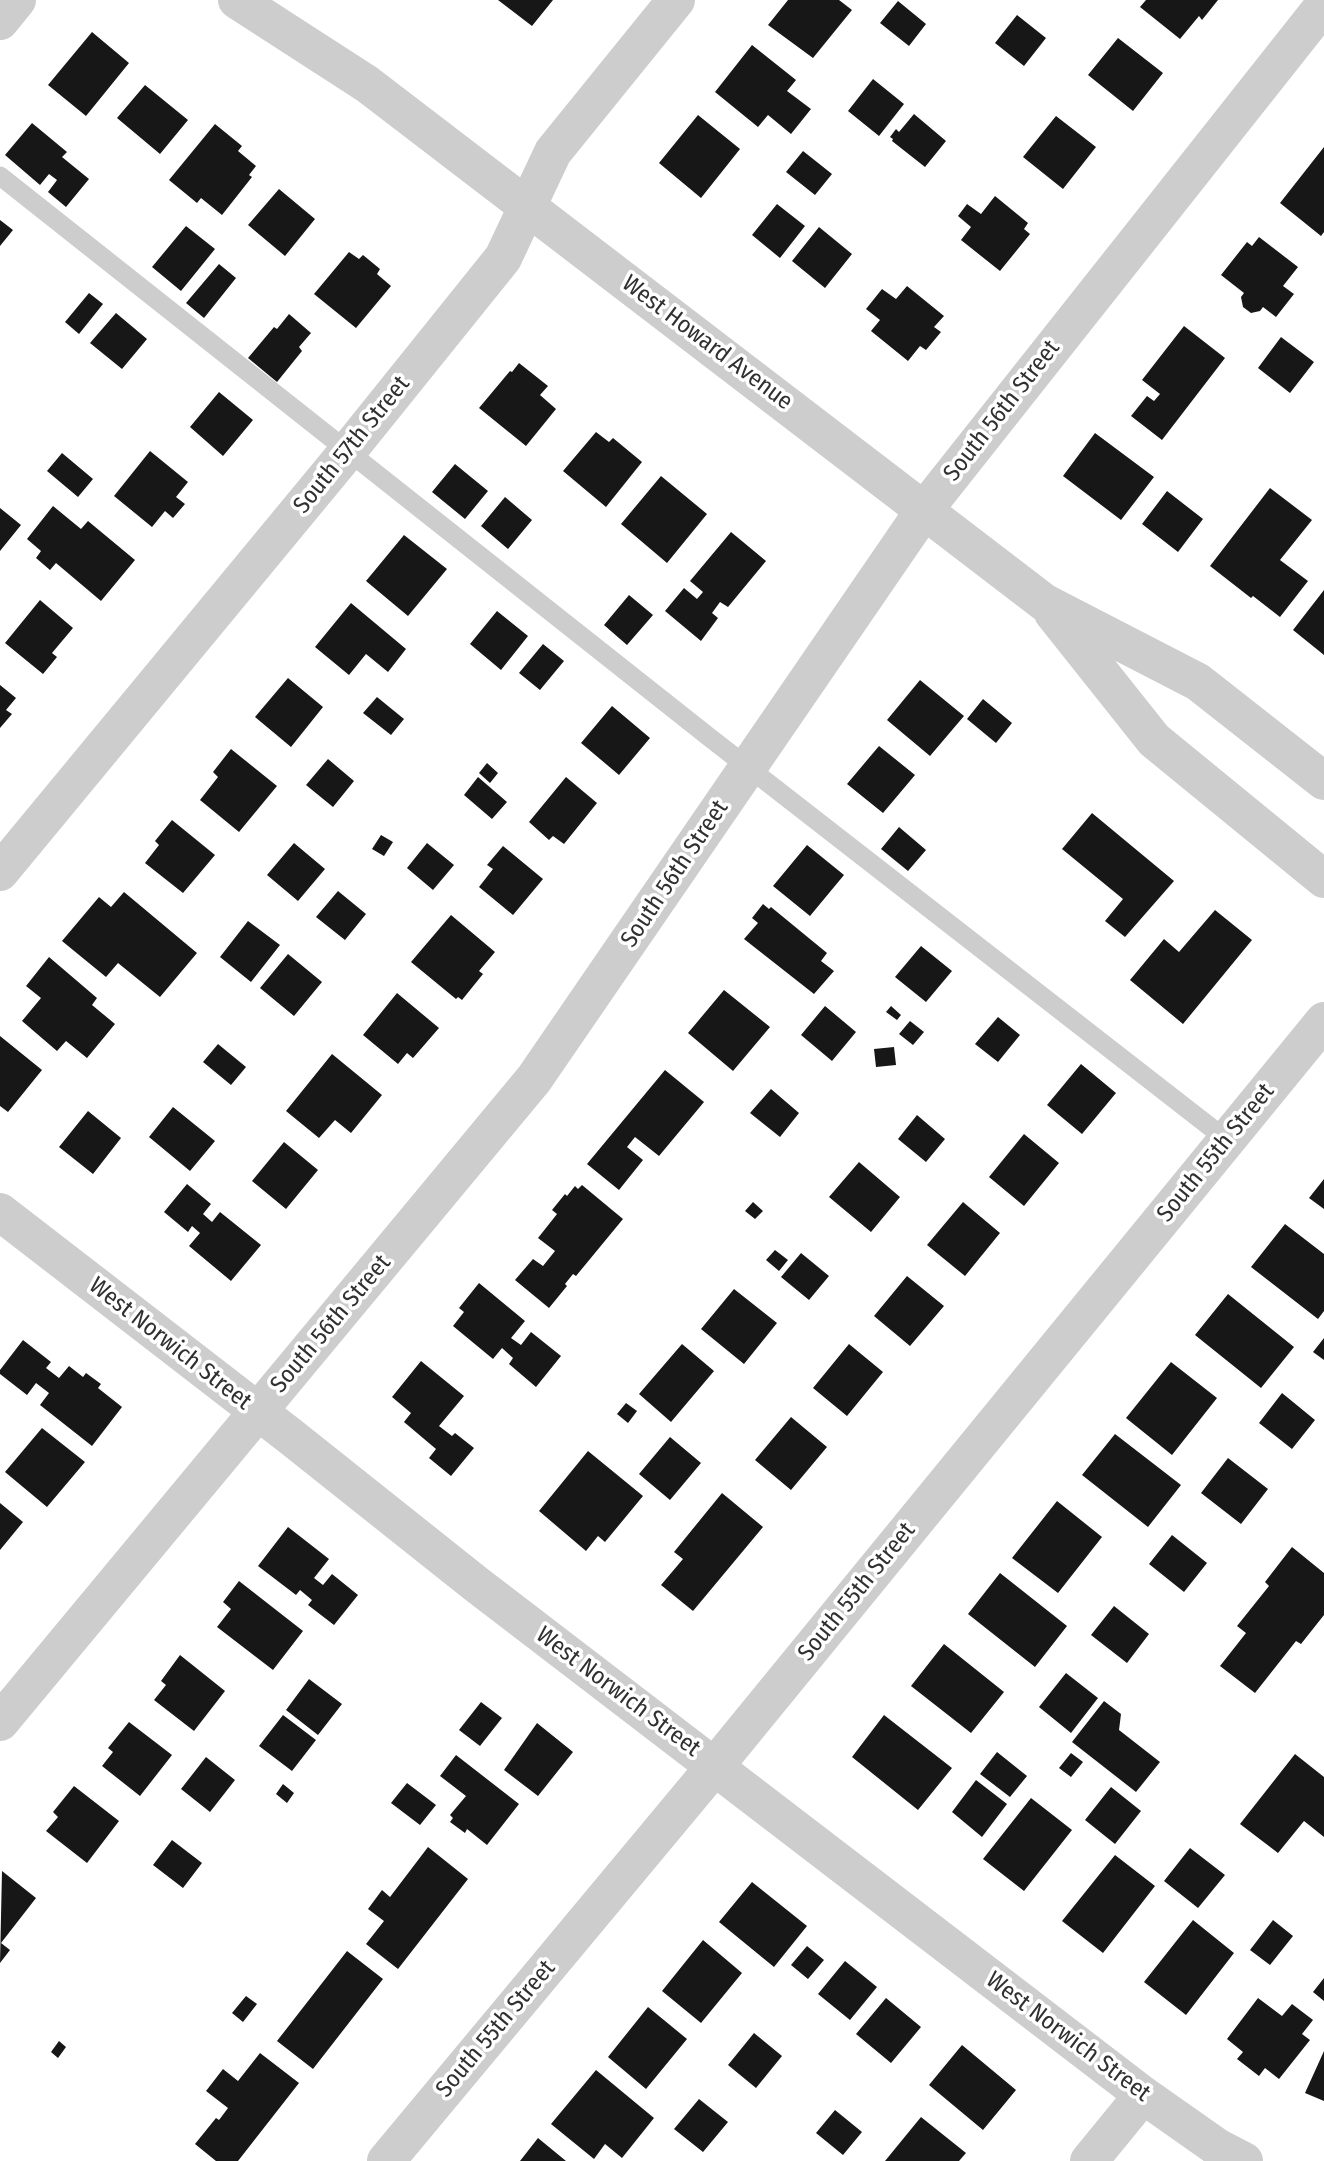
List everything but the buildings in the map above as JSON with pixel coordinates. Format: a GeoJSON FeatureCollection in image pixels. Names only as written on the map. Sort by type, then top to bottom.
{"type":"FeatureCollection","features":[{"type":"Feature","properties":{"kind":"street"},"geometry":{"type":"LineString","coordinates":[[0,21],[17,0]]}},
{"type":"Feature","properties":{"kind":"street","name":"West Howard Avenue"},"geometry":{"type":"LineString","coordinates":[[237,0],[367,84],[1045,603],[1198,682],[1324,781]]}},
{"type":"Feature","properties":{"kind":"street","name":"West Howard Avenue"},"geometry":{"type":"LineString","coordinates":[[277,0],[367,84]]}},
{"type":"Feature","properties":{"kind":"street","name":"South 57th Street"},"geometry":{"type":"LineString","coordinates":[[0,872],[347,452],[503,258],[553,152],[676,0]]}},
{"type":"Feature","properties":{"kind":"street","name":"South 56th Street"},"geometry":{"type":"LineString","coordinates":[[0,1722],[534,1079],[925,509],[1324,5]]}},
{"type":"Feature","properties":{"kind":"street","name":"West Howard Avenue"},"geometry":{"type":"LineString","coordinates":[[1045,603],[1154,740],[1324,879]]}},
{"type":"Feature","properties":{"kind":"street","name":"South 55th Street"},"geometry":{"type":"LineString","coordinates":[[386,2161],[715,1766],[1324,1021]]}},
{"type":"Feature","properties":{"kind":"street","name":"West Norwich Street"},"geometry":{"type":"LineString","coordinates":[[0,1212],[455,1568],[1143,2095],[1217,2147],[1244,2161]]}},
{"type":"Feature","properties":{"kind":"street"},"geometry":{"type":"LineString","coordinates":[[1089,2161],[1143,2095]]}},
{"type":"Feature","properties":{"kind":"lane"},"geometry":{"type":"LineString","coordinates":[[0,176],[347,452],[1227,1140]]}}]}
